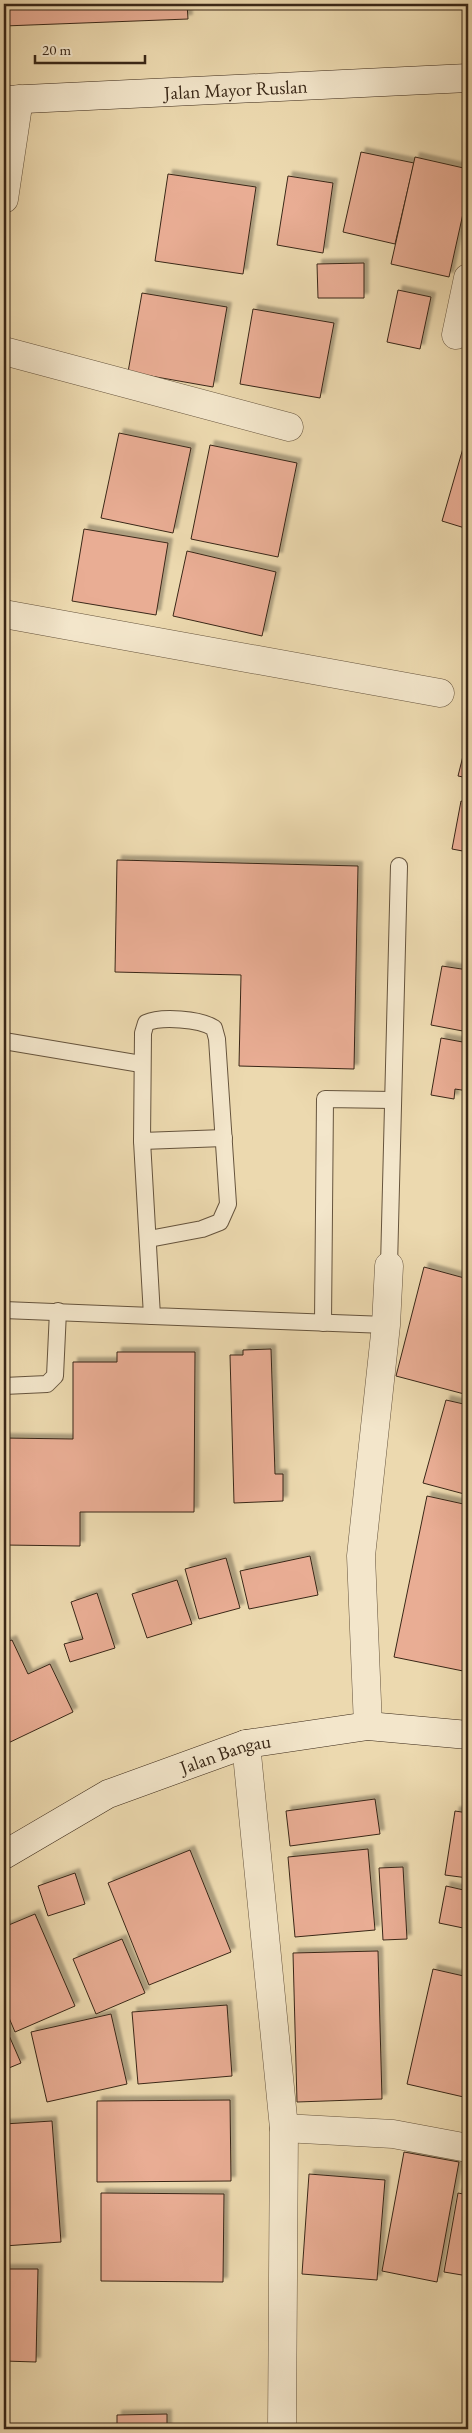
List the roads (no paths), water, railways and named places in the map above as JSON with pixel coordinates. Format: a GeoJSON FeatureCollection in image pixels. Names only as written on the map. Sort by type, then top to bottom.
{"type":"FeatureCollection","features":[{"type":"Feature","properties":{"kind":"street","name":"Jalan Mayor Ruslan"},"geometry":{"type":"LineString","coordinates":[[11,100],[468,78]]}},
{"type":"Feature","properties":{"kind":"street"},"geometry":{"type":"LineString","coordinates":[[4,199],[11,100]]}},
{"type":"Feature","properties":{"kind":"street"},"geometry":{"type":"LineString","coordinates":[[456,335],[468,278]]}},
{"type":"Feature","properties":{"kind":"street"},"geometry":{"type":"LineString","coordinates":[[4,351],[289,427]]}},
{"type":"Feature","properties":{"kind":"street"},"geometry":{"type":"LineString","coordinates":[[4,614],[440,693]]}},
{"type":"Feature","properties":{"kind":"street"},"geometry":{"type":"LineString","coordinates":[[368,1726],[361,1556],[386,1325],[390,1266]]}},
{"type":"Feature","properties":{"kind":"street","name":"Jalan Bangau"},"geometry":{"type":"LineString","coordinates":[[4,1855],[108,1794],[246,1744],[368,1726],[468,1735]]}},
{"type":"Feature","properties":{"kind":"street"},"geometry":{"type":"LineString","coordinates":[[246,1744],[284,2128],[282,2429]]}},
{"type":"Feature","properties":{"kind":"street"},"geometry":{"type":"LineString","coordinates":[[284,2128],[393,2134],[468,2148]]}},
{"type":"Feature","properties":{"kind":"lane"},"geometry":{"type":"LineString","coordinates":[[390,1266],[399,866]]}},
{"type":"Feature","properties":{"kind":"lane"},"geometry":{"type":"LineString","coordinates":[[149,1239],[202,1229],[220,1222],[228,1204],[217,1039],[214,1028],[204,1022],[154,1019],[146,1023],[143,1033],[141,1064],[142,1141],[152,1316]]}},
{"type":"Feature","properties":{"kind":"lane"},"geometry":{"type":"LineString","coordinates":[[4,1040],[141,1064]]}},
{"type":"Feature","properties":{"kind":"lane"},"geometry":{"type":"LineString","coordinates":[[323,1323],[325,1099],[393,1100]]}},
{"type":"Feature","properties":{"kind":"lane"},"geometry":{"type":"LineString","coordinates":[[142,1141],[224,1138]]}},
{"type":"Feature","properties":{"kind":"lane"},"geometry":{"type":"LineString","coordinates":[[4,1310],[386,1325]]}},
{"type":"Feature","properties":{"kind":"lane"},"geometry":{"type":"LineString","coordinates":[[4,1386],[47,1384],[56,1376],[58,1311]]}}]}
